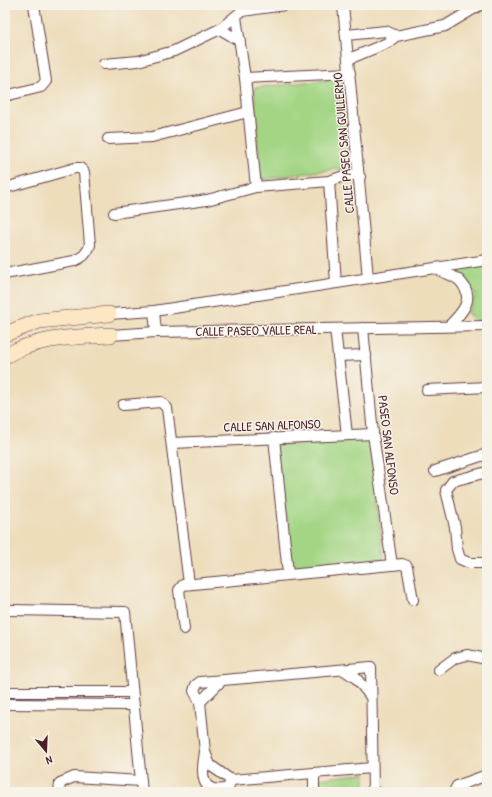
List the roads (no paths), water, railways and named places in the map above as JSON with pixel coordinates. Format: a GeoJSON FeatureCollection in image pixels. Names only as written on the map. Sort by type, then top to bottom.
{"type":"FeatureCollection","features":[{"type":"Feature","properties":{"kind":"street"},"geometry":{"type":"LineString","coordinates":[[5,96],[41,87],[46,81],[34,5]]}},
{"type":"Feature","properties":{"kind":"street"},"geometry":{"type":"LineString","coordinates":[[104,64],[138,61],[174,51],[220,29],[242,11],[285,5]]}},
{"type":"Feature","properties":{"kind":"street","name":"CALLE PASEO SAN GUILLERMO"},"geometry":{"type":"LineString","coordinates":[[343,5],[360,177],[368,278]]}},
{"type":"Feature","properties":{"kind":"street"},"geometry":{"type":"LineString","coordinates":[[349,58],[387,43],[396,36],[445,26],[480,5]]}},
{"type":"Feature","properties":{"kind":"street"},"geometry":{"type":"LineString","coordinates":[[242,11],[240,42],[256,188]]}},
{"type":"Feature","properties":{"kind":"street"},"geometry":{"type":"LineString","coordinates":[[220,29],[240,42]]}},
{"type":"Feature","properties":{"kind":"street"},"geometry":{"type":"LineString","coordinates":[[346,35],[386,31],[396,36]]}},
{"type":"Feature","properties":{"kind":"street"},"geometry":{"type":"LineString","coordinates":[[245,78],[350,73]]}},
{"type":"Feature","properties":{"kind":"street"},"geometry":{"type":"LineString","coordinates":[[108,138],[152,137],[248,112]]}},
{"type":"Feature","properties":{"kind":"street"},"geometry":{"type":"LineString","coordinates":[[5,188],[75,168],[80,168],[84,172],[90,245],[88,253],[74,261],[5,274]]}},
{"type":"Feature","properties":{"kind":"street"},"geometry":{"type":"LineString","coordinates":[[328,181],[354,174],[360,177]]}},
{"type":"Feature","properties":{"kind":"street","name":"CALLE PASEO SAN GUILLERMO"},"geometry":{"type":"LineString","coordinates":[[114,213],[207,200],[256,188],[328,181],[336,283]]}},
{"type":"Feature","properties":{"kind":"street","name":"CALLE PASEO VALLE REAL"},"geometry":{"type":"LineString","coordinates":[[104,315],[154,311],[487,260]]}},
{"type":"Feature","properties":{"kind":"street"},"geometry":{"type":"LineString","coordinates":[[436,269],[458,280],[465,289],[467,301],[464,312],[449,326]]}},
{"type":"Feature","properties":{"kind":"street"},"geometry":{"type":"LineString","coordinates":[[154,311],[156,332]]}},
{"type":"Feature","properties":{"kind":"street"},"geometry":{"type":"LineString","coordinates":[[6,329],[62,318],[104,315]]}},
{"type":"Feature","properties":{"kind":"street"},"geometry":{"type":"LineString","coordinates":[[104,315],[98,325],[106,335]]}},
{"type":"Feature","properties":{"kind":"street"},"geometry":{"type":"LineString","coordinates":[[62,318],[64,328],[63,338]]}},
{"type":"Feature","properties":{"kind":"street","name":"CALLE PASEO VALLE REAL"},"geometry":{"type":"LineString","coordinates":[[5,356],[28,345],[63,338],[106,335],[156,332],[487,326]]}},
{"type":"Feature","properties":{"kind":"street","name":"PASEO SAN ALFONSO"},"geometry":{"type":"LineString","coordinates":[[363,328],[373,434],[392,564]]}},
{"type":"Feature","properties":{"kind":"street"},"geometry":{"type":"LineString","coordinates":[[335,329],[347,435]]}},
{"type":"Feature","properties":{"kind":"street"},"geometry":{"type":"LineString","coordinates":[[338,356],[366,355]]}},
{"type":"Feature","properties":{"kind":"street"},"geometry":{"type":"LineString","coordinates":[[427,390],[487,387]]}},
{"type":"Feature","properties":{"kind":"street"},"geometry":{"type":"LineString","coordinates":[[123,405],[157,402],[163,403],[167,408],[188,584]]}},
{"type":"Feature","properties":{"kind":"street","name":"CALLE SAN ALFONSO"},"geometry":{"type":"LineString","coordinates":[[172,443],[373,434]]}},
{"type":"Feature","properties":{"kind":"street"},"geometry":{"type":"LineString","coordinates":[[274,438],[288,574]]}},
{"type":"Feature","properties":{"kind":"street"},"geometry":{"type":"LineString","coordinates":[[436,471],[487,454]]}},
{"type":"Feature","properties":{"kind":"street"},"geometry":{"type":"LineString","coordinates":[[487,472],[453,481],[446,490],[455,527],[458,555],[464,562],[487,563]]}},
{"type":"Feature","properties":{"kind":"street"},"geometry":{"type":"LineString","coordinates":[[184,629],[180,590],[183,585],[188,584],[402,564],[407,566],[413,600]]}},
{"type":"Feature","properties":{"kind":"street"},"geometry":{"type":"LineString","coordinates":[[10,610],[125,612],[142,792]]}},
{"type":"Feature","properties":{"kind":"street"},"geometry":{"type":"LineString","coordinates":[[439,670],[455,658],[467,655],[487,659]]}},
{"type":"Feature","properties":{"kind":"street"},"geometry":{"type":"LineString","coordinates":[[372,768],[231,780],[210,765],[205,752],[200,702],[194,691],[196,685],[200,682],[371,667],[373,792]]}},
{"type":"Feature","properties":{"kind":"street"},"geometry":{"type":"LineString","coordinates":[[344,670],[356,678],[371,697]]}},
{"type":"Feature","properties":{"kind":"street"},"geometry":{"type":"LineString","coordinates":[[200,702],[221,681]]}},
{"type":"Feature","properties":{"kind":"street"},"geometry":{"type":"LineString","coordinates":[[5,692],[132,692]]}},
{"type":"Feature","properties":{"kind":"street"},"geometry":{"type":"LineString","coordinates":[[5,704],[133,705]]}},
{"type":"Feature","properties":{"kind":"street"},"geometry":{"type":"LineString","coordinates":[[205,752],[202,769],[203,780],[210,788],[218,791],[228,788],[231,780]]}},
{"type":"Feature","properties":{"kind":"street"},"geometry":{"type":"LineString","coordinates":[[314,774],[314,792]]}},
{"type":"Feature","properties":{"kind":"street"},"geometry":{"type":"LineString","coordinates":[[454,792],[457,786],[487,775]]}},
{"type":"Feature","properties":{"kind":"street"},"geometry":{"type":"LineString","coordinates":[[59,792],[60,783],[74,777],[140,781]]}}]}
